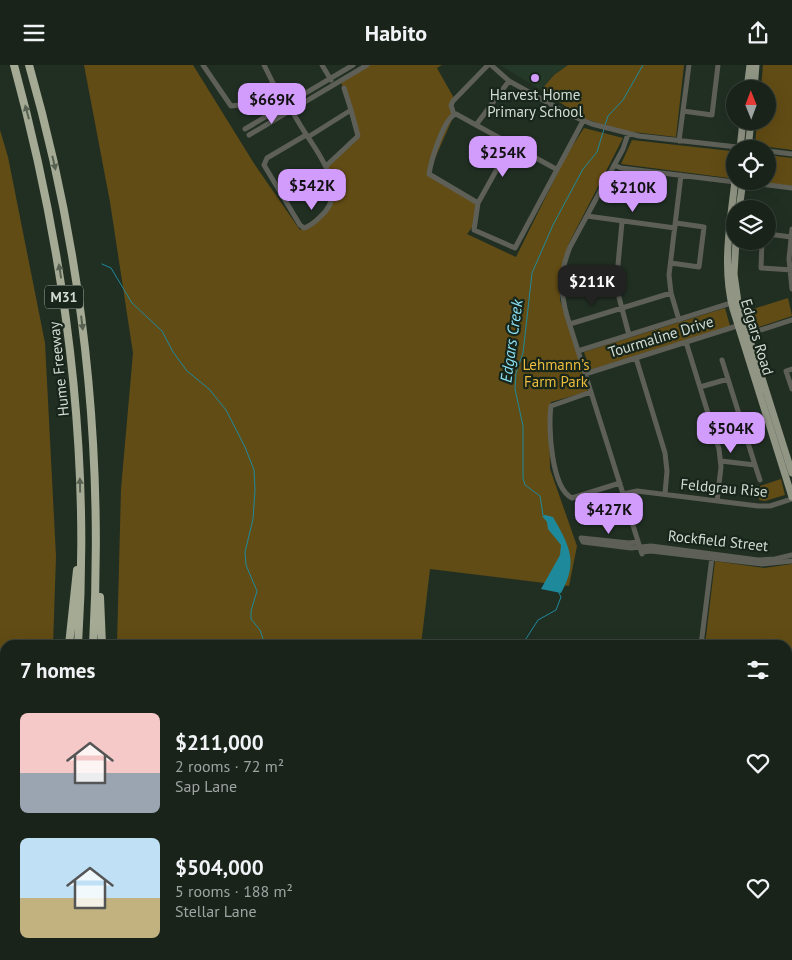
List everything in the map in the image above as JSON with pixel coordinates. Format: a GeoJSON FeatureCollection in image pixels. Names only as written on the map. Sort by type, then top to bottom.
{"type":"FeatureCollection","features":[{"type":"Feature","properties":{"kind":"highway","name":"Hume Freeway"},"geometry":{"type":"LineString","coordinates":[[14,65],[46,191],[70,334],[80,450],[82,533],[78,640]]}},
{"type":"Feature","properties":{"kind":"highway","name":"Hume Freeway"},"geometry":{"type":"LineString","coordinates":[[29,65],[55,165],[79,290],[91,414],[97,533],[93,640]]}},
{"type":"Feature","properties":{"kind":"highway"},"geometry":{"type":"LineString","coordinates":[[70,640],[82,533]]}},
{"type":"Feature","properties":{"kind":"highway"},"geometry":{"type":"LineString","coordinates":[[97,533],[102,640]]}},
{"type":"Feature","properties":{"kind":"main road"},"geometry":{"type":"LineString","coordinates":[[748,80],[750,65]]}},
{"type":"Feature","properties":{"kind":"main road"},"geometry":{"type":"LineString","coordinates":[[755,80],[756,65]]}},
{"type":"Feature","properties":{"kind":"main road","name":"Edgars Road"},"geometry":{"type":"LineString","coordinates":[[738,190],[727,262],[731,303],[745,335],[792,473]]}},
{"type":"Feature","properties":{"kind":"main road","name":"Edgars Road"},"geometry":{"type":"LineString","coordinates":[[736,250],[735,282],[741,324]]}},
{"type":"Feature","properties":{"kind":"main road","name":"Edgars Road"},"geometry":{"type":"LineString","coordinates":[[745,335],[792,498]]}},
{"type":"Feature","properties":{"kind":"street"},"geometry":{"type":"LineString","coordinates":[[203,65],[231,106],[240,105],[273,83]]}},
{"type":"Feature","properties":{"kind":"street"},"geometry":{"type":"LineString","coordinates":[[264,65],[273,83],[282,94]]}},
{"type":"Feature","properties":{"kind":"street"},"geometry":{"type":"LineString","coordinates":[[322,65],[332,81]]}},
{"type":"Feature","properties":{"kind":"street"},"geometry":{"type":"LineString","coordinates":[[332,81],[353,65]]}},
{"type":"Feature","properties":{"kind":"street"},"geometry":{"type":"LineString","coordinates":[[245,129],[290,106],[332,81],[367,65]]}},
{"type":"Feature","properties":{"kind":"street"},"geometry":{"type":"LineString","coordinates":[[478,203],[429,175],[439,139],[454,115],[451,105],[453,101],[489,65],[509,81],[583,121],[628,134],[726,146]]}},
{"type":"Feature","properties":{"kind":"street"},"geometry":{"type":"LineString","coordinates":[[679,141],[689,65]]}},
{"type":"Feature","properties":{"kind":"street"},"geometry":{"type":"LineString","coordinates":[[683,111],[712,115],[718,65]]}},
{"type":"Feature","properties":{"kind":"street"},"geometry":{"type":"LineString","coordinates":[[476,125],[509,81]]}},
{"type":"Feature","properties":{"kind":"street"},"geometry":{"type":"LineString","coordinates":[[326,166],[358,134],[344,88]]}},
{"type":"Feature","properties":{"kind":"street"},"geometry":{"type":"LineString","coordinates":[[249,135],[290,106]]}},
{"type":"Feature","properties":{"kind":"street"},"geometry":{"type":"LineString","coordinates":[[290,106],[307,136],[326,166],[332,183],[328,209],[314,223],[304,228],[264,165],[267,159],[307,136],[351,111]]}},
{"type":"Feature","properties":{"kind":"street"},"geometry":{"type":"LineString","coordinates":[[454,115],[556,169]]}},
{"type":"Feature","properties":{"kind":"street"},"geometry":{"type":"LineString","coordinates":[[511,144],[478,203],[474,230],[512,248],[518,246],[556,169],[583,121]]}},
{"type":"Feature","properties":{"kind":"street"},"geometry":{"type":"LineString","coordinates":[[628,134],[614,165],[570,247],[562,269],[562,296],[641,549]]}},
{"type":"Feature","properties":{"kind":"street"},"geometry":{"type":"LineString","coordinates":[[776,152],[792,154]]}},
{"type":"Feature","properties":{"kind":"street"},"geometry":{"type":"LineString","coordinates":[[614,165],[621,168],[726,180]]}},
{"type":"Feature","properties":{"kind":"street"},"geometry":{"type":"LineString","coordinates":[[679,319],[671,293],[671,263],[681,175]]}},
{"type":"Feature","properties":{"kind":"street"},"geometry":{"type":"LineString","coordinates":[[776,186],[792,188]]}},
{"type":"Feature","properties":{"kind":"street"},"geometry":{"type":"LineString","coordinates":[[587,216],[622,222],[704,227],[699,267],[671,263]]}},
{"type":"Feature","properties":{"kind":"street"},"geometry":{"type":"LineString","coordinates":[[622,222],[616,279],[620,309],[628,335]]}},
{"type":"Feature","properties":{"kind":"street"},"geometry":{"type":"LineString","coordinates":[[792,229],[792,289]]}},
{"type":"Feature","properties":{"kind":"street"},"geometry":{"type":"LineString","coordinates":[[776,235],[791,237]]}},
{"type":"Feature","properties":{"kind":"street"},"geometry":{"type":"LineString","coordinates":[[762,250],[761,268],[791,270]]}},
{"type":"Feature","properties":{"kind":"street"},"geometry":{"type":"LineString","coordinates":[[570,325],[671,293]]}},
{"type":"Feature","properties":{"kind":"street"},"geometry":{"type":"LineString","coordinates":[[578,351],[731,303]]}},
{"type":"Feature","properties":{"kind":"street"},"geometry":{"type":"LineString","coordinates":[[745,335],[792,320]]}},
{"type":"Feature","properties":{"kind":"street","name":"Tourmaline Drive"},"geometry":{"type":"LineString","coordinates":[[585,374],[741,324]]}},
{"type":"Feature","properties":{"kind":"street"},"geometry":{"type":"LineString","coordinates":[[686,342],[720,449],[721,461],[717,501]]}},
{"type":"Feature","properties":{"kind":"street"},"geometry":{"type":"LineString","coordinates":[[636,358],[667,459],[664,494]]}},
{"type":"Feature","properties":{"kind":"street"},"geometry":{"type":"LineString","coordinates":[[722,360],[760,479]]}},
{"type":"Feature","properties":{"kind":"street"},"geometry":{"type":"LineString","coordinates":[[792,369],[786,371],[792,389]]}},
{"type":"Feature","properties":{"kind":"street"},"geometry":{"type":"LineString","coordinates":[[700,387],[728,379]]}},
{"type":"Feature","properties":{"kind":"street"},"geometry":{"type":"LineString","coordinates":[[591,392],[551,406],[555,470],[570,497],[620,483]]}},
{"type":"Feature","properties":{"kind":"street"},"geometry":{"type":"LineString","coordinates":[[721,461],[755,465]]}},
{"type":"Feature","properties":{"kind":"street","name":"Feldgrau Rise"},"geometry":{"type":"LineString","coordinates":[[623,494],[636,491],[764,506],[792,498]]}},
{"type":"Feature","properties":{"kind":"street","name":"Rockfield Street"},"geometry":{"type":"LineString","coordinates":[[604,542],[641,549],[651,546],[762,564],[792,561]]}},
{"type":"Feature","properties":{"kind":"street","name":"Rockfield Street"},"geometry":{"type":"LineString","coordinates":[[712,556],[764,560],[792,555]]}},
{"type":"Feature","properties":{"kind":"street"},"geometry":{"type":"LineString","coordinates":[[702,640],[712,556]]}},
{"type":"Feature","properties":{"kind":"shaded area","name":"Harvest Home Primary School"},"geometry":{"type":"Polygon","coordinates":[[[500,65],[568,65],[554,75],[541,90],[500,65]]]}},
{"type":"Feature","properties":{"kind":"green space","name":"Lehmann’s Farm Park"},"geometry":{"type":"Polygon","coordinates":[[[84,65],[193,65],[255,165],[300,230],[328,209],[332,183],[326,166],[358,136],[344,88],[339,80],[367,65],[442,65],[437,68],[455,100],[452,103],[454,115],[429,172],[478,203],[473,226],[467,234],[516,257],[566,156],[584,128],[623,138],[569,243],[560,275],[560,300],[589,389],[586,392],[551,402],[549,410],[550,469],[577,546],[569,586],[430,569],[422,640],[117,640],[121,489],[133,353],[110,202],[84,65]]]}},
{"type":"Feature","properties":{"kind":"green space"},"geometry":{"type":"Polygon","coordinates":[[[568,65],[684,65],[676,137],[625,131],[585,119],[541,90],[554,75],[568,65]]]}},
{"type":"Feature","properties":{"kind":"green space"},"geometry":{"type":"Polygon","coordinates":[[[763,65],[792,65],[792,150],[776,148],[776,140],[755,140],[756,130],[776,130],[776,80],[762,80],[763,65]]]}},
{"type":"Feature","properties":{"kind":"green space"},"geometry":{"type":"Polygon","coordinates":[[[0,130],[8,157],[45,343],[56,556],[53,640],[0,640],[0,130]]]}},
{"type":"Feature","properties":{"kind":"green space"},"geometry":{"type":"Polygon","coordinates":[[[632,140],[726,150],[726,178],[621,164],[632,140]]]}},
{"type":"Feature","properties":{"kind":"green space"},"geometry":{"type":"Polygon","coordinates":[[[776,156],[792,158],[792,186],[776,184],[776,156]]]}},
{"type":"Feature","properties":{"kind":"green space"},"geometry":{"type":"Polygon","coordinates":[[[788,298],[792,316],[753,329],[747,311],[788,298]]]}},
{"type":"Feature","properties":{"kind":"green space"},"geometry":{"type":"Polygon","coordinates":[[[725,308],[730,326],[590,370],[584,352],[725,308]]]}},
{"type":"Feature","properties":{"kind":"green space"},"geometry":{"type":"Polygon","coordinates":[[[781,479],[785,495],[765,501],[759,500],[760,486],[781,479]]]}},
{"type":"Feature","properties":{"kind":"green space"},"geometry":{"type":"Polygon","coordinates":[[[715,561],[764,568],[792,564],[792,640],[706,640],[715,561]]]}},
{"type":"Feature","properties":{"kind":"water"},"geometry":{"type":"Polygon","coordinates":[[[542,516],[553,517],[564,536],[570,554],[570,572],[561,593],[541,589],[560,555],[561,545],[548,529],[547,522],[542,516]]]}},
{"type":"Feature","properties":{"kind":"waterway","name":"Edgars Creek"},"geometry":{"type":"LineString","coordinates":[[605,125],[608,116],[623,100],[643,65]]}},
{"type":"Feature","properties":{"kind":"waterway","name":"Edgars Creek"},"geometry":{"type":"LineString","coordinates":[[543,515],[540,496],[525,485],[523,478],[523,426],[515,389],[516,373],[523,353],[532,273],[553,225],[583,169],[597,152],[604,129]]}},
{"type":"Feature","properties":{"kind":"waterway"},"geometry":{"type":"LineString","coordinates":[[102,264],[111,268],[132,303],[162,331],[173,352],[187,371],[209,389],[226,410],[245,447],[254,470],[255,490],[253,519],[245,552],[246,565],[257,591],[251,611],[251,619],[260,630],[263,640]]}},
{"type":"Feature","properties":{"kind":"waterway","name":"Edgars Creek"},"geometry":{"type":"LineString","coordinates":[[525,640],[538,620],[556,610],[561,597],[558,591]]}},
{"type":"Feature","properties":{"kind":"place","name":"Harvest Home Primary School"},"geometry":{"type":"Point","coordinates":[535,78]}}]}
